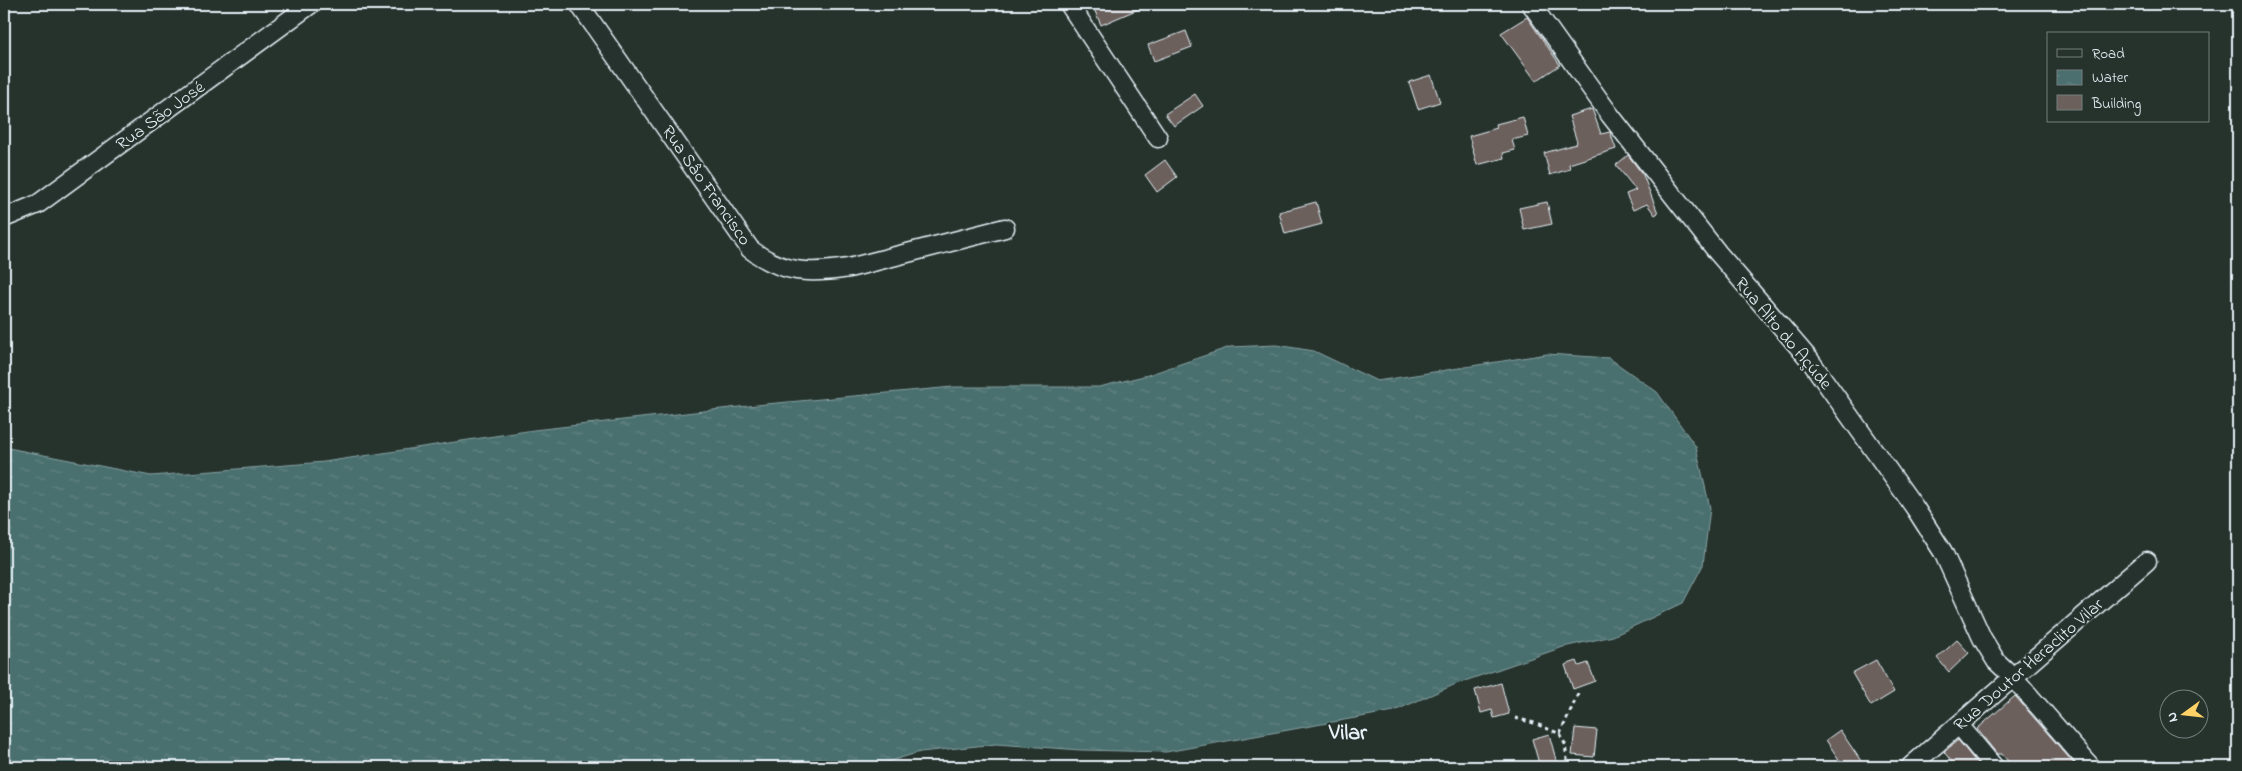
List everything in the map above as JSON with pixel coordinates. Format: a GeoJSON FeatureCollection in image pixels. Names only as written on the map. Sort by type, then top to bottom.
{"type":"FeatureCollection","features":[{"type":"Feature","properties":{"kind":"street","name":"Rua São José"},"geometry":{"type":"LineString","coordinates":[[4,218],[38,204],[310,4]]}},
{"type":"Feature","properties":{"kind":"street","name":"Rua Sâo Francisco"},"geometry":{"type":"LineString","coordinates":[[578,4],[750,249],[764,260],[783,268],[804,272],[849,268],[1005,228]]}},
{"type":"Feature","properties":{"kind":"street"},"geometry":{"type":"LineString","coordinates":[[1069,4],[1158,138]]}},
{"type":"Feature","properties":{"kind":"street","name":"Rua Alto do Açúde"},"geometry":{"type":"LineString","coordinates":[[1530,4],[1616,123],[1718,253],[1810,359],[1915,508],[1943,552],[1982,638],[1996,661],[2013,677],[2091,767]]}},
{"type":"Feature","properties":{"kind":"street","name":"Rua Doutor Heraclito Vilar"},"geometry":{"type":"LineString","coordinates":[[1910,767],[2146,562]]}},
{"type":"Feature","properties":{"kind":"street"},"geometry":{"type":"LineString","coordinates":[[1959,725],[1994,767]]}},
{"type":"Feature","properties":{"kind":"path"},"geometry":{"type":"LineString","coordinates":[[1560,734],[1579,692]]}},
{"type":"Feature","properties":{"kind":"path"},"geometry":{"type":"LineString","coordinates":[[1514,718],[1534,723],[1560,734],[1565,744],[1568,767]]}},
{"type":"Feature","properties":{"kind":"water"},"geometry":{"type":"Polygon","coordinates":[[[1276,345],[1314,351],[1377,381],[1547,354],[1609,358],[1657,392],[1696,447],[1710,508],[1703,565],[1683,603],[1613,636],[1563,647],[1456,684],[1394,711],[1166,752],[1081,750],[996,744],[920,752],[871,767],[4,767],[4,452],[8,448],[151,476],[324,462],[534,430],[766,404],[953,387],[1099,387],[1148,375],[1230,347],[1276,345]]]}},
{"type":"Feature","properties":{"kind":"building"},"geometry":{"type":"Polygon","coordinates":[[[1106,4],[1150,4],[1101,25],[1094,9],[1106,4]]]}},
{"type":"Feature","properties":{"kind":"building"},"geometry":{"type":"Polygon","coordinates":[[[1527,17],[1560,65],[1536,81],[1501,33],[1527,17]]]}},
{"type":"Feature","properties":{"kind":"building"},"geometry":{"type":"Polygon","coordinates":[[[1186,31],[1192,47],[1154,61],[1148,45],[1186,31]]]}},
{"type":"Feature","properties":{"kind":"building"},"geometry":{"type":"Polygon","coordinates":[[[1431,75],[1440,102],[1418,109],[1409,82],[1431,75]]]}},
{"type":"Feature","properties":{"kind":"building"},"geometry":{"type":"Polygon","coordinates":[[[1195,94],[1203,106],[1174,126],[1165,114],[1195,94]]]}},
{"type":"Feature","properties":{"kind":"building"},"geometry":{"type":"Polygon","coordinates":[[[1592,109],[1601,134],[1610,132],[1616,149],[1569,164],[1570,169],[1550,175],[1544,153],[1576,144],[1569,116],[1592,109]]]}},
{"type":"Feature","properties":{"kind":"building"},"geometry":{"type":"Polygon","coordinates":[[[1523,117],[1528,136],[1512,140],[1515,150],[1503,153],[1504,158],[1477,165],[1469,136],[1497,128],[1496,124],[1523,117]]]}},
{"type":"Feature","properties":{"kind":"building"},"geometry":{"type":"Polygon","coordinates":[[[1628,155],[1643,175],[1658,213],[1655,215],[1647,204],[1633,210],[1626,194],[1636,190],[1616,165],[1628,155]]]}},
{"type":"Feature","properties":{"kind":"building"},"geometry":{"type":"Polygon","coordinates":[[[1165,160],[1177,177],[1157,192],[1145,175],[1165,160]]]}},
{"type":"Feature","properties":{"kind":"building"},"geometry":{"type":"Polygon","coordinates":[[[1316,202],[1322,224],[1285,234],[1279,212],[1316,202]]]}},
{"type":"Feature","properties":{"kind":"building"},"geometry":{"type":"Polygon","coordinates":[[[1547,202],[1552,224],[1524,230],[1519,208],[1547,202]]]}},
{"type":"Feature","properties":{"kind":"building"},"geometry":{"type":"Polygon","coordinates":[[[1957,640],[1969,653],[1949,672],[1937,658],[1957,640]]]}},
{"type":"Feature","properties":{"kind":"building"},"geometry":{"type":"Polygon","coordinates":[[[1876,660],[1894,692],[1871,706],[1852,673],[1876,660]]]}},
{"type":"Feature","properties":{"kind":"building"},"geometry":{"type":"Polygon","coordinates":[[[1577,661],[1579,666],[1588,663],[1595,681],[1573,689],[1565,665],[1577,661]]]}},
{"type":"Feature","properties":{"kind":"building"},"geometry":{"type":"Polygon","coordinates":[[[1501,683],[1509,714],[1494,718],[1492,710],[1481,713],[1475,690],[1501,683]]]}},
{"type":"Feature","properties":{"kind":"building"},"geometry":{"type":"Polygon","coordinates":[[[2015,696],[2077,767],[2013,767],[2002,754],[1997,754],[1977,729],[2015,696]]]}},
{"type":"Feature","properties":{"kind":"building"},"geometry":{"type":"Polygon","coordinates":[[[1575,728],[1597,730],[1594,757],[1572,755],[1575,728]]]}},
{"type":"Feature","properties":{"kind":"building"},"geometry":{"type":"Polygon","coordinates":[[[1840,730],[1865,767],[1844,767],[1826,740],[1840,730]]]}},
{"type":"Feature","properties":{"kind":"building"},"geometry":{"type":"Polygon","coordinates":[[[1549,734],[1558,767],[1540,767],[1532,739],[1549,734]]]}},
{"type":"Feature","properties":{"kind":"building"},"geometry":{"type":"Polygon","coordinates":[[[1958,740],[1980,767],[1956,767],[1944,752],[1958,740]]]}},
{"type":"Feature","properties":{"kind":"district","name":"Vilar"},"geometry":{"type":"Point","coordinates":[1348,731]}}]}
